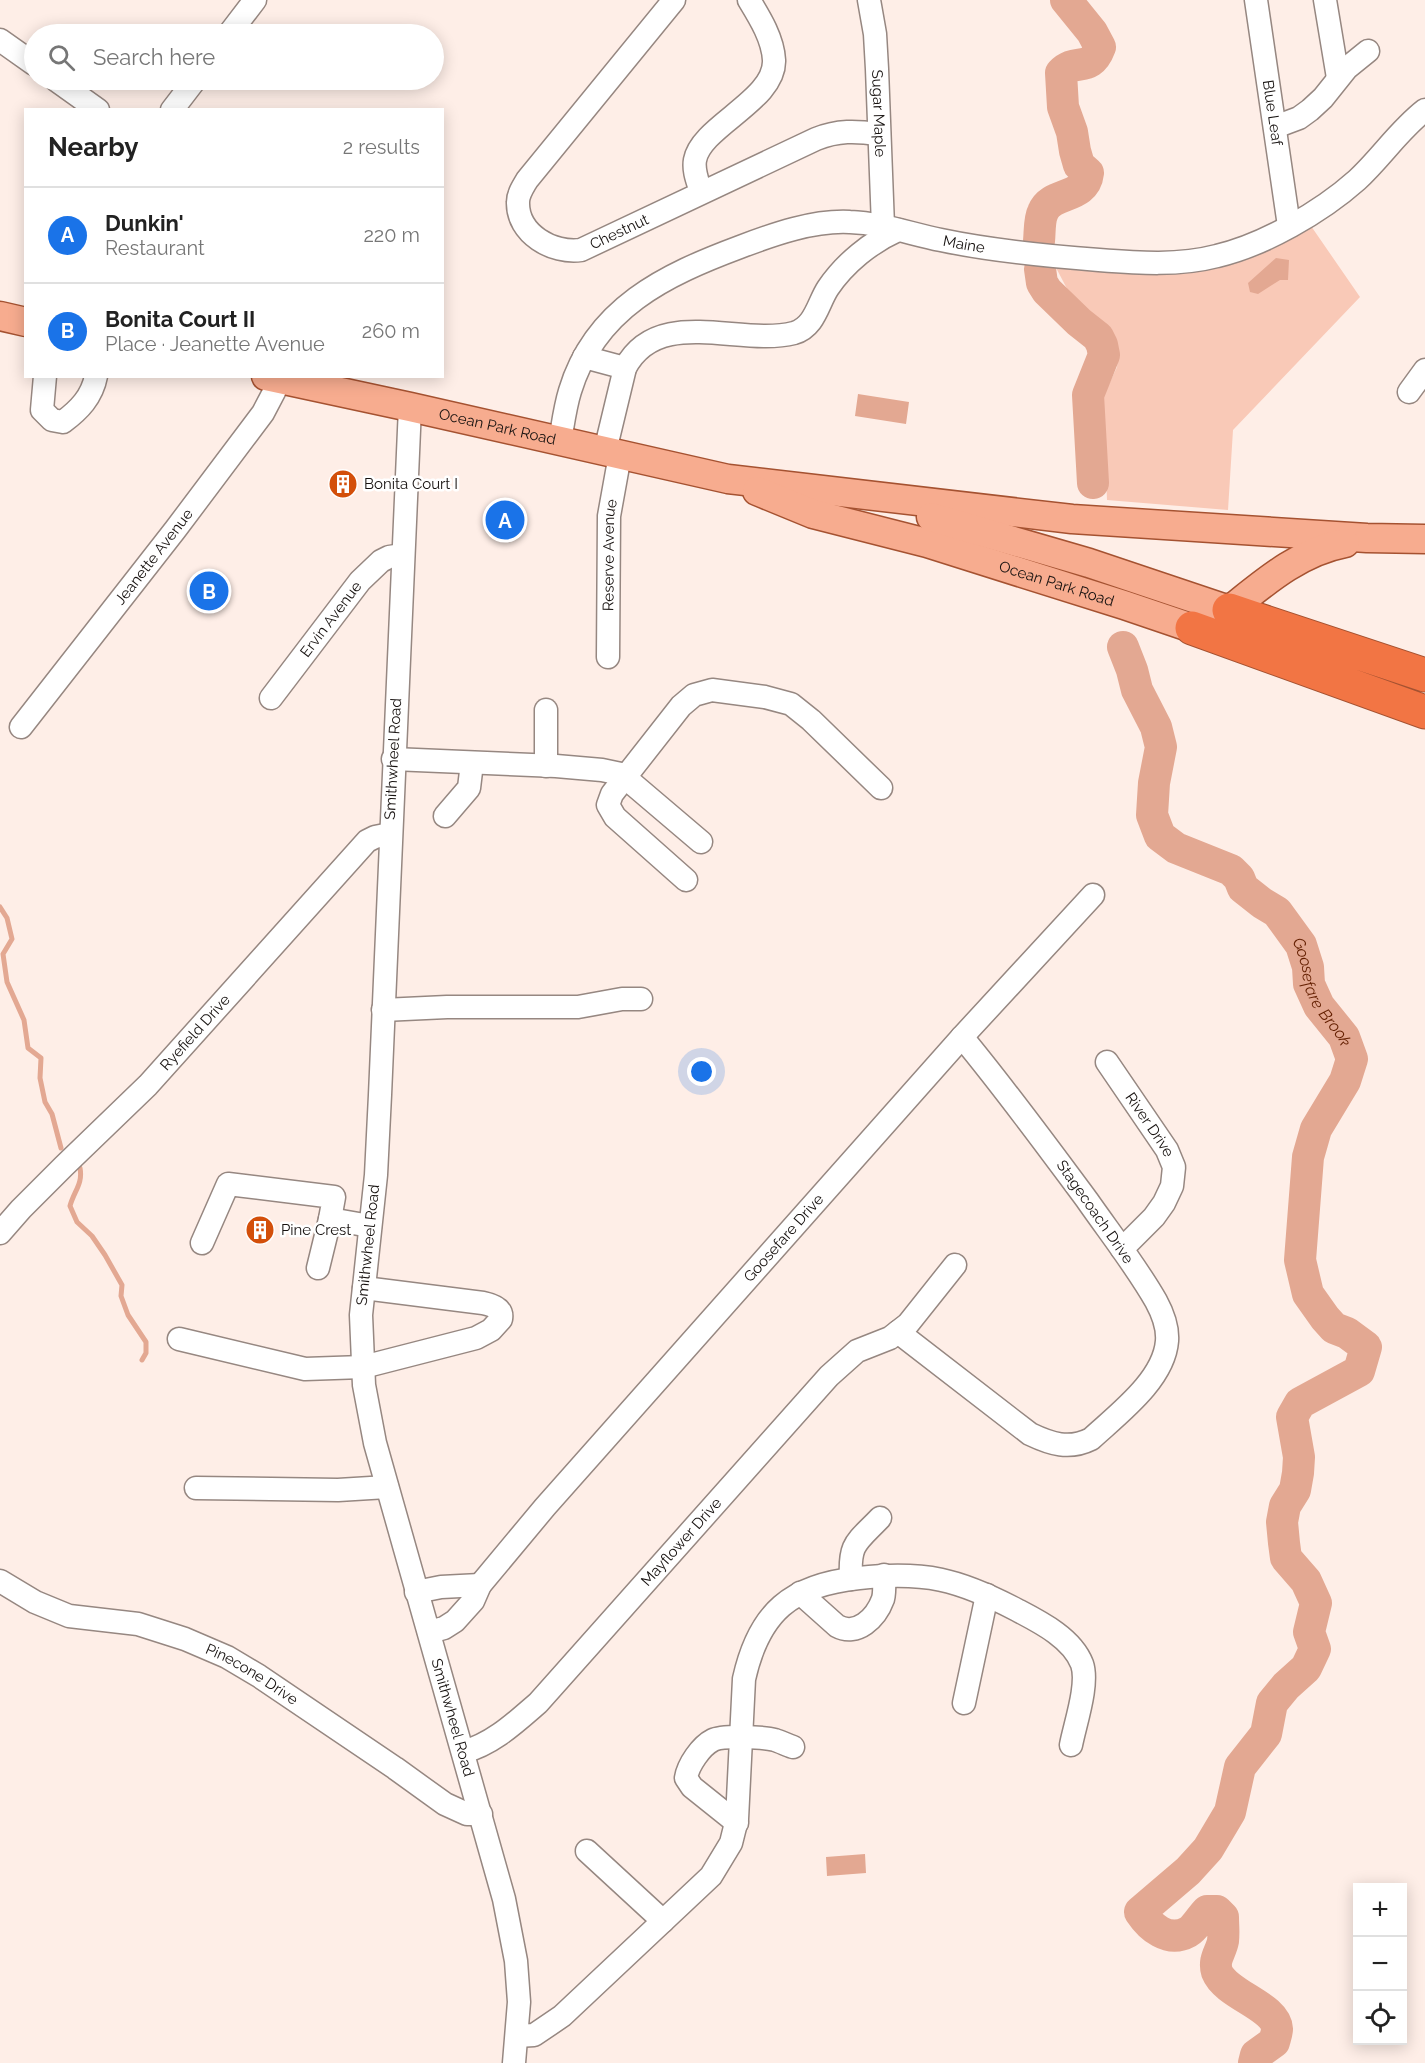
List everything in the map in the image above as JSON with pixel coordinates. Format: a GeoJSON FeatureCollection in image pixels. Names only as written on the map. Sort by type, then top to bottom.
{"type":"FeatureCollection","features":[{"type":"Feature","properties":{"kind":"highway"},"geometry":{"type":"LineString","coordinates":[[1229,610],[1425,675]]}},
{"type":"Feature","properties":{"kind":"highway"},"geometry":{"type":"LineString","coordinates":[[1192,628],[1425,712]]}},
{"type":"Feature","properties":{"kind":"main road","name":"Ocean Park Road"},"geometry":{"type":"LineString","coordinates":[[273,378],[410,406],[728,479],[1072,519],[1253,532],[1425,539]]}},
{"type":"Feature","properties":{"kind":"main road","name":"Ocean Park Road"},"geometry":{"type":"LineString","coordinates":[[728,479],[813,514],[927,543],[1192,628],[1211,625],[1269,579],[1299,559],[1324,547],[1367,538]]}},
{"type":"Feature","properties":{"kind":"main road"},"geometry":{"type":"LineString","coordinates":[[818,489],[1029,544],[1229,610]]}},
{"type":"Feature","properties":{"kind":"main road"},"geometry":{"type":"LineString","coordinates":[[1253,532],[1266,548],[1269,579]]}},
{"type":"Feature","properties":{"kind":"street"},"geometry":{"type":"LineString","coordinates":[[237,24],[255,0]]}},
{"type":"Feature","properties":{"kind":"street","name":"Chestnut"},"geometry":{"type":"LineString","coordinates":[[674,0],[527,180],[519,194],[518,203],[527,230],[553,248],[569,252],[581,250],[831,133],[848,131],[879,134]]}},
{"type":"Feature","properties":{"kind":"street"},"geometry":{"type":"LineString","coordinates":[[701,192],[695,174],[695,158],[698,152],[716,131],[757,95],[773,69],[774,61],[768,36],[749,0]]}},
{"type":"Feature","properties":{"kind":"street","name":"Sugar Maple"},"geometry":{"type":"LineString","coordinates":[[869,0],[874,34],[879,134],[890,228]]}},
{"type":"Feature","properties":{"kind":"street","name":"Blue Leaf"},"geometry":{"type":"LineString","coordinates":[[1256,0],[1289,226]]}},
{"type":"Feature","properties":{"kind":"street"},"geometry":{"type":"LineString","coordinates":[[1325,0],[1338,78]]}},
{"type":"Feature","properties":{"kind":"street"},"geometry":{"type":"LineString","coordinates":[[0,40],[24,57]]}},
{"type":"Feature","properties":{"kind":"street"},"geometry":{"type":"LineString","coordinates":[[1275,127],[1299,118],[1311,110],[1347,68],[1368,51]]}},
{"type":"Feature","properties":{"kind":"street"},"geometry":{"type":"LineString","coordinates":[[70,90],[95,108]]}},
{"type":"Feature","properties":{"kind":"street"},"geometry":{"type":"LineString","coordinates":[[174,108],[187,90]]}},
{"type":"Feature","properties":{"kind":"street","name":"Maine"},"geometry":{"type":"LineString","coordinates":[[560,441],[570,391],[584,357],[608,323],[637,296],[701,262],[782,233],[830,222],[850,222],[890,228],[938,240],[1014,253],[1165,263],[1203,259],[1233,252],[1263,240],[1329,201],[1356,181],[1425,110]]}},
{"type":"Feature","properties":{"kind":"street"},"geometry":{"type":"LineString","coordinates":[[584,357],[625,368],[632,356],[645,344],[674,333],[764,335],[795,333],[807,327],[828,288],[856,257],[884,236],[890,228]]}},
{"type":"Feature","properties":{"kind":"street","name":"Reserve Avenue"},"geometry":{"type":"LineString","coordinates":[[608,657],[612,453],[625,368]]}},
{"type":"Feature","properties":{"kind":"street"},"geometry":{"type":"LineString","coordinates":[[1409,392],[1425,370]]}},
{"type":"Feature","properties":{"kind":"street"},"geometry":{"type":"LineString","coordinates":[[45,378],[42,410],[52,420],[63,423],[80,410],[96,378]]}},
{"type":"Feature","properties":{"kind":"street","name":"Jeanette Avenue"},"geometry":{"type":"LineString","coordinates":[[21,728],[263,413],[274,392],[273,378]]}},
{"type":"Feature","properties":{"kind":"street","name":"Smithwheel Road"},"geometry":{"type":"LineString","coordinates":[[410,406],[376,1175],[361,1315],[363,1367],[371,1428],[504,1899],[516,1961],[519,2002],[514,2063]]}},
{"type":"Feature","properties":{"kind":"street","name":"Ervin Avenue"},"geometry":{"type":"LineString","coordinates":[[271,698],[360,581],[381,561],[403,555]]}},
{"type":"Feature","properties":{"kind":"street"},"geometry":{"type":"LineString","coordinates":[[686,880],[610,812],[608,801],[686,699],[712,690],[765,697],[791,704],[811,720],[881,788]]}},
{"type":"Feature","properties":{"kind":"street"},"geometry":{"type":"LineString","coordinates":[[546,710],[546,766]]}},
{"type":"Feature","properties":{"kind":"street"},"geometry":{"type":"LineString","coordinates":[[393,759],[602,770],[626,776],[701,842]]}},
{"type":"Feature","properties":{"kind":"street"},"geometry":{"type":"LineString","coordinates":[[445,816],[470,788],[472,764]]}},
{"type":"Feature","properties":{"kind":"street","name":"Ryefield Drive"},"geometry":{"type":"LineString","coordinates":[[0,1233],[10,1205],[148,1084],[368,841],[390,834]]}},
{"type":"Feature","properties":{"kind":"street","name":"Goosefare Drive"},"geometry":{"type":"LineString","coordinates":[[429,1632],[455,1622],[480,1585],[545,1507],[962,1038],[1093,896]]}},
{"type":"Feature","properties":{"kind":"street"},"geometry":{"type":"LineString","coordinates":[[383,1010],[447,1007],[578,1007],[622,999],[641,999]]}},
{"type":"Feature","properties":{"kind":"street","name":"Stagecoach Drive"},"geometry":{"type":"LineString","coordinates":[[898,1332],[1030,1434],[1062,1446],[1080,1444],[1091,1439],[1153,1377],[1163,1360],[1167,1339],[1164,1320],[1156,1302],[1122,1249],[1002,1085],[962,1038]]}},
{"type":"Feature","properties":{"kind":"street","name":"River Drive"},"geometry":{"type":"LineString","coordinates":[[1107,1062],[1167,1150],[1174,1167],[1172,1186],[1164,1203],[1154,1217],[1122,1249]]}},
{"type":"Feature","properties":{"kind":"street"},"geometry":{"type":"LineString","coordinates":[[202,1243],[228,1184],[334,1197],[318,1268]]}},
{"type":"Feature","properties":{"kind":"street"},"geometry":{"type":"LineString","coordinates":[[330,1219],[370,1226]]}},
{"type":"Feature","properties":{"kind":"street","name":"Mayflower Drive"},"geometry":{"type":"LineString","coordinates":[[463,1752],[492,1739],[538,1703],[829,1376],[857,1351],[890,1338],[898,1332],[919,1312],[955,1265]]}},
{"type":"Feature","properties":{"kind":"street"},"geometry":{"type":"LineString","coordinates":[[179,1339],[305,1369],[363,1367],[476,1338],[498,1323],[502,1315],[493,1306],[483,1303],[364,1288]]}},
{"type":"Feature","properties":{"kind":"street"},"geometry":{"type":"LineString","coordinates":[[196,1488],[338,1490],[387,1487]]}},
{"type":"Feature","properties":{"kind":"street"},"geometry":{"type":"LineString","coordinates":[[851,1579],[850,1557],[855,1544],[880,1518]]}},
{"type":"Feature","properties":{"kind":"street"},"geometry":{"type":"LineString","coordinates":[[800,1593],[837,1626],[844,1630],[857,1629],[872,1617],[884,1598],[884,1575]]}},
{"type":"Feature","properties":{"kind":"street"},"geometry":{"type":"LineString","coordinates":[[517,2037],[534,2035],[562,2016],[718,1868],[731,1843],[737,1823],[744,1679],[753,1644],[762,1628],[774,1614],[800,1593],[820,1584],[851,1579],[884,1575],[924,1576],[942,1579],[987,1595],[1027,1615],[1062,1638],[1082,1665],[1084,1680],[1071,1745]]}},
{"type":"Feature","properties":{"kind":"street","name":"Pinecone Drive"},"geometry":{"type":"LineString","coordinates":[[0,1581],[35,1602],[69,1616],[138,1624],[185,1639],[227,1657],[337,1728],[445,1804],[467,1814],[481,1814]]}},
{"type":"Feature","properties":{"kind":"street"},"geometry":{"type":"LineString","coordinates":[[417,1592],[441,1587],[480,1585]]}},
{"type":"Feature","properties":{"kind":"street"},"geometry":{"type":"LineString","coordinates":[[964,1703],[987,1595]]}},
{"type":"Feature","properties":{"kind":"street"},"geometry":{"type":"LineString","coordinates":[[737,1823],[692,1787],[686,1778],[692,1761],[714,1740],[729,1737],[774,1739],[793,1747]]}},
{"type":"Feature","properties":{"kind":"street"},"geometry":{"type":"LineString","coordinates":[[587,1851],[663,1921]]}},
{"type":"Feature","properties":{"kind":"shaded area"},"geometry":{"type":"Polygon","coordinates":[[[1311,226],[1360,297],[1233,430],[1228,510],[1107,500],[1103,397],[1117,367],[1119,350],[1114,335],[1075,304],[1053,262],[1144,270],[1311,226]]]}},
{"type":"Feature","properties":{"kind":"shaded area"},"geometry":{"type":"Polygon","coordinates":[[[1276,258],[1289,260],[1288,280],[1280,280],[1258,294],[1250,292],[1248,283],[1276,258]]]}},
{"type":"Feature","properties":{"kind":"shaded area"},"geometry":{"type":"Polygon","coordinates":[[[858,394],[909,402],[906,424],[855,416],[858,394]]]}},
{"type":"Feature","properties":{"kind":"shaded area"},"geometry":{"type":"Polygon","coordinates":[[[865,1854],[866,1873],[827,1876],[826,1857],[865,1854]]]}},
{"type":"Feature","properties":{"kind":"waterway","name":"Goosefare Brook"},"geometry":{"type":"LineString","coordinates":[[1039,241],[1041,219],[1047,205],[1081,188],[1086,182],[1088,173],[1079,165],[1072,132],[1063,107],[1061,73],[1067,68],[1092,60],[1100,47],[1092,32],[1066,0]]}},
{"type":"Feature","properties":{"kind":"waterway","name":"Goosefare Brook"},"geometry":{"type":"LineString","coordinates":[[1040,269],[1042,283],[1047,291],[1098,337],[1102,345],[1104,355],[1088,395],[1093,483]]}},
{"type":"Feature","properties":{"kind":"waterway","name":"Goosefare Brook"},"geometry":{"type":"LineString","coordinates":[[1123,647],[1137,690],[1156,727],[1161,747],[1154,783],[1152,815],[1160,836],[1176,848],[1231,870],[1239,878],[1243,888],[1277,912],[1301,945],[1308,967],[1309,984],[1319,1006],[1344,1037],[1352,1059],[1345,1081],[1316,1129],[1308,1157],[1300,1260],[1308,1294],[1325,1318],[1334,1328],[1347,1333],[1366,1347],[1359,1371],[1300,1403],[1292,1417],[1299,1457],[1298,1473],[1295,1490],[1285,1506],[1282,1522],[1286,1558],[1306,1581],[1316,1603],[1309,1632],[1315,1649],[1306,1668],[1286,1686],[1272,1703],[1266,1734],[1240,1767],[1230,1812],[1208,1849],[1188,1871],[1140,1912],[1154,1928],[1173,1936],[1191,1930],[1207,1911],[1217,1911],[1223,1917],[1223,1941],[1217,1959],[1217,1972],[1230,1987],[1268,2014],[1275,2021],[1277,2029],[1274,2042],[1256,2055],[1254,2063]]}},
{"type":"Feature","properties":{"kind":"waterway"},"geometry":{"type":"LineString","coordinates":[[0,907],[7,918],[12,939],[3,954],[7,982],[24,1020],[28,1048],[41,1058],[40,1078],[45,1102],[52,1114],[61,1148]]}},
{"type":"Feature","properties":{"kind":"waterway"},"geometry":{"type":"LineString","coordinates":[[80,1168],[79,1183],[70,1206],[77,1222],[92,1236],[122,1285],[121,1296],[128,1315],[146,1342],[146,1353],[142,1360]]}},
{"type":"Feature","properties":{"kind":"place","name":"Bonita Court I"},"geometry":{"type":"Point","coordinates":[343,484]}},
{"type":"Feature","properties":{"kind":"place","name":"Dunkin'"},"geometry":{"type":"Point","coordinates":[505,520]}},
{"type":"Feature","properties":{"kind":"place","name":"Bonita Court II"},"geometry":{"type":"Point","coordinates":[209,591]}},
{"type":"Feature","properties":{"kind":"place","name":"Pine Crest"},"geometry":{"type":"Point","coordinates":[260,1230]}}]}
